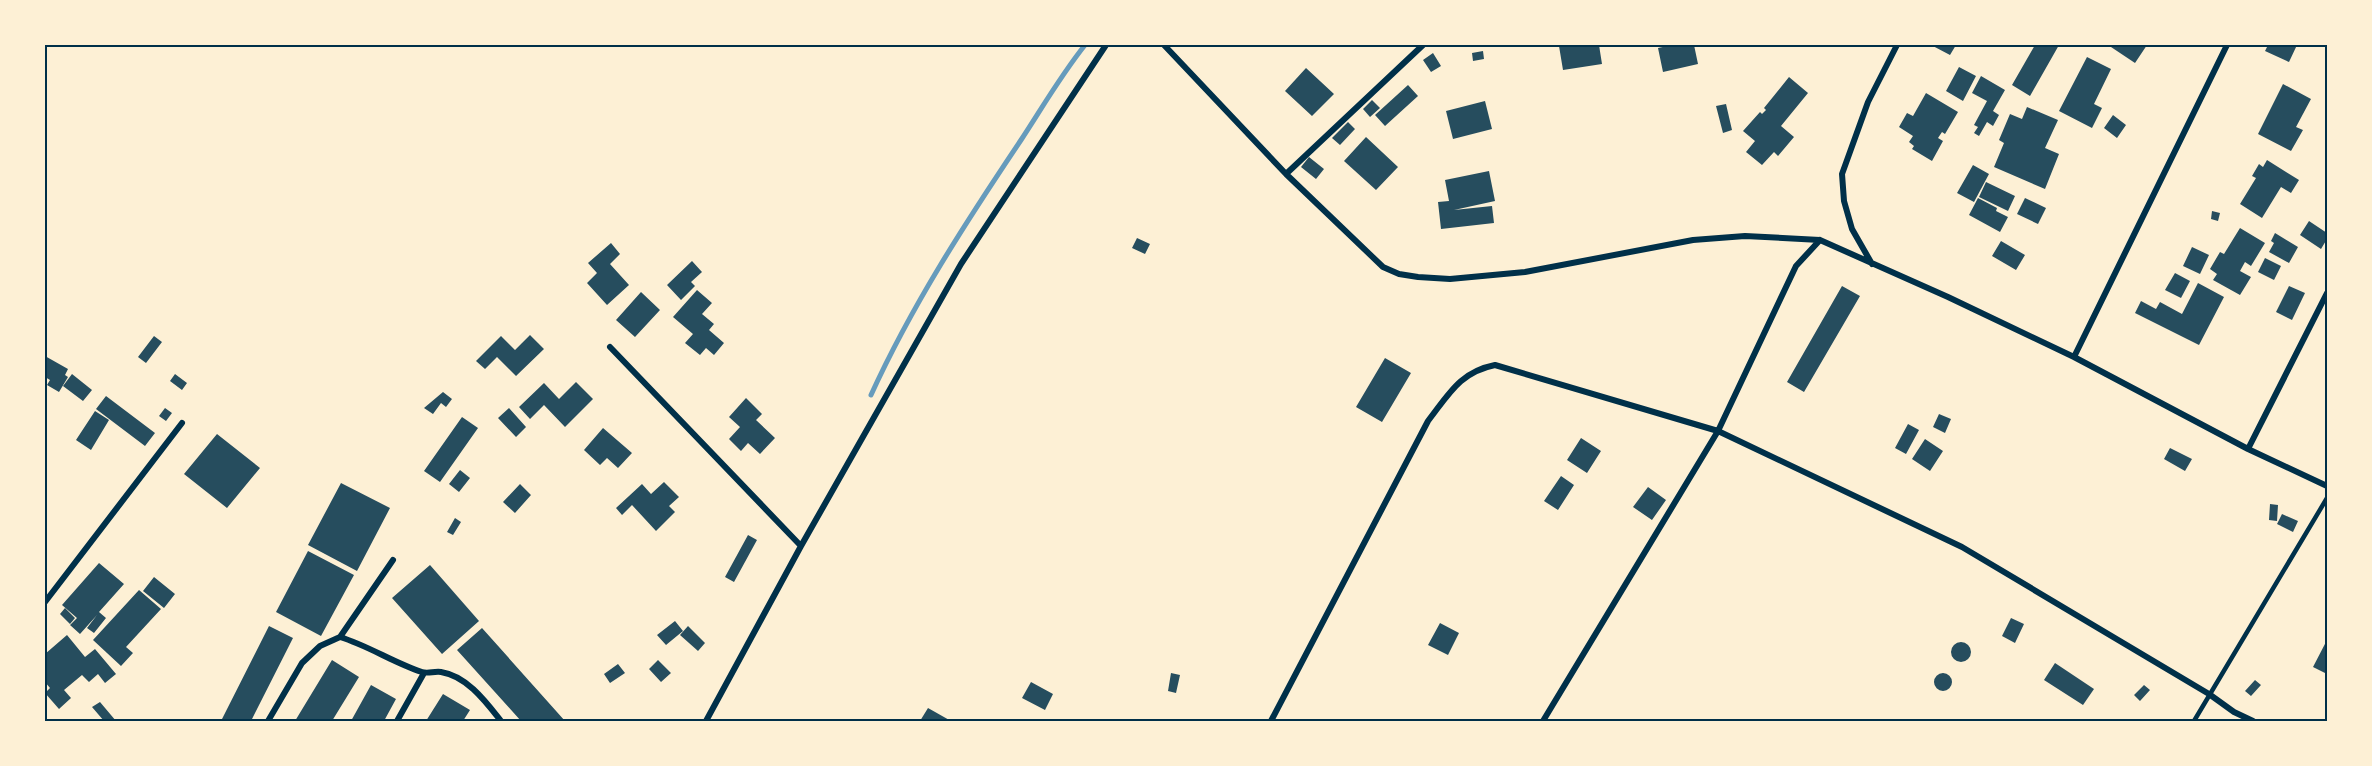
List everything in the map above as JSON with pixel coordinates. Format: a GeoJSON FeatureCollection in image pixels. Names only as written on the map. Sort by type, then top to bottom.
{"type":"FeatureCollection","features":[{"type":"Feature","properties":{"kind":"street"},"geometry":{"type":"LineString","coordinates":[[706,721],[801,546],[961,264],[1106,45]]}},
{"type":"Feature","properties":{"kind":"street"},"geometry":{"type":"LineString","coordinates":[[1164,45],[1286,174],[1383,267],[1399,274],[1450,279],[1525,272],[1693,240],[1745,236],[1820,240],[2074,357],[2248,449],[2327,486]]}},
{"type":"Feature","properties":{"kind":"street"},"geometry":{"type":"LineString","coordinates":[[1286,174],[1423,45]]}},
{"type":"Feature","properties":{"kind":"street"},"geometry":{"type":"LineString","coordinates":[[1873,264],[1852,229],[1844,201],[1842,174],[1868,102],[1898,45]]}},
{"type":"Feature","properties":{"kind":"street"},"geometry":{"type":"LineString","coordinates":[[2074,357],[2227,45]]}},
{"type":"Feature","properties":{"kind":"street"},"geometry":{"type":"LineString","coordinates":[[1543,721],[1718,431],[1796,266],[1820,240]]}},
{"type":"Feature","properties":{"kind":"street"},"geometry":{"type":"LineString","coordinates":[[2248,449],[2327,293]]}},
{"type":"Feature","properties":{"kind":"street"},"geometry":{"type":"LineString","coordinates":[[610,347],[801,546]]}},
{"type":"Feature","properties":{"kind":"street"},"geometry":{"type":"LineString","coordinates":[[1271,721],[1428,421],[1460,380],[1472,372],[1495,365],[1718,431],[1962,547],[2209,694],[2234,712],[2253,721]]}},
{"type":"Feature","properties":{"kind":"street"},"geometry":{"type":"LineString","coordinates":[[45,602],[182,423]]}},
{"type":"Feature","properties":{"kind":"street"},"geometry":{"type":"LineString","coordinates":[[268,721],[302,663],[320,646],[340,637],[393,560]]}},
{"type":"Feature","properties":{"kind":"street"},"geometry":{"type":"LineString","coordinates":[[340,637],[424,673],[440,672],[457,677],[482,697],[501,721]]}},
{"type":"Feature","properties":{"kind":"street"},"geometry":{"type":"LineString","coordinates":[[397,721],[424,673]]}},
{"type":"Feature","properties":{"kind":"lane"},"geometry":{"type":"LineString","coordinates":[[2194,721],[2327,498]]}},
{"type":"Feature","properties":{"kind":"building"},"geometry":{"type":"Polygon","coordinates":[[[1599,45],[1602,64],[1563,70],[1559,46],[1599,45]]]}},
{"type":"Feature","properties":{"kind":"building"},"geometry":{"type":"Polygon","coordinates":[[[1672,45],[1694,45],[1698,64],[1663,72],[1658,48],[1672,45]]]}},
{"type":"Feature","properties":{"kind":"building"},"geometry":{"type":"Polygon","coordinates":[[[1931,45],[1956,45],[1950,55],[1931,45]]]}},
{"type":"Feature","properties":{"kind":"building"},"geometry":{"type":"Polygon","coordinates":[[[2035,45],[2059,45],[2030,96],[2012,85],[2035,45]]]}},
{"type":"Feature","properties":{"kind":"building"},"geometry":{"type":"Polygon","coordinates":[[[2108,45],[2147,45],[2135,63],[2108,45]]]}},
{"type":"Feature","properties":{"kind":"building"},"geometry":{"type":"Polygon","coordinates":[[[2268,45],[2297,45],[2289,62],[2265,51],[2268,45]]]}},
{"type":"Feature","properties":{"kind":"building"},"geometry":{"type":"Polygon","coordinates":[[[1483,51],[1484,59],[1473,61],[1472,53],[1483,51]]]}},
{"type":"Feature","properties":{"kind":"building"},"geometry":{"type":"Polygon","coordinates":[[[1433,53],[1441,66],[1431,72],[1423,60],[1433,53]]]}},
{"type":"Feature","properties":{"kind":"building"},"geometry":{"type":"Polygon","coordinates":[[[2087,57],[2111,69],[2094,104],[2102,108],[2092,128],[2059,111],[2087,57]]]}},
{"type":"Feature","properties":{"kind":"building"},"geometry":{"type":"Polygon","coordinates":[[[1959,67],[1976,76],[1963,101],[1946,91],[1959,67]]]}},
{"type":"Feature","properties":{"kind":"building"},"geometry":{"type":"Polygon","coordinates":[[[1306,68],[1334,94],[1312,116],[1285,91],[1306,68]]]}},
{"type":"Feature","properties":{"kind":"building"},"geometry":{"type":"Polygon","coordinates":[[[1981,76],[2005,90],[1993,111],[1999,115],[1993,126],[1987,122],[1979,136],[1974,133],[1978,127],[1974,125],[1987,101],[1972,93],[1981,76]]]}},
{"type":"Feature","properties":{"kind":"building"},"geometry":{"type":"Polygon","coordinates":[[[1789,77],[1808,93],[1781,126],[1794,137],[1778,156],[1774,152],[1762,165],[1746,152],[1755,141],[1743,131],[1760,112],[1762,114],[1766,110],[1764,108],[1789,77]]]}},
{"type":"Feature","properties":{"kind":"building"},"geometry":{"type":"Polygon","coordinates":[[[2283,84],[2311,99],[2296,127],[2303,130],[2291,151],[2258,134],[2283,84]]]}},
{"type":"Feature","properties":{"kind":"building"},"geometry":{"type":"Polygon","coordinates":[[[1408,85],[1418,96],[1385,126],[1375,115],[1408,85]]]}},
{"type":"Feature","properties":{"kind":"building"},"geometry":{"type":"Polygon","coordinates":[[[1926,93],[1958,112],[1945,134],[1942,132],[1938,138],[1943,141],[1932,161],[1912,149],[1914,146],[1909,142],[1913,136],[1899,127],[1907,113],[1913,116],[1926,93]]]}},
{"type":"Feature","properties":{"kind":"building"},"geometry":{"type":"Polygon","coordinates":[[[1372,100],[1380,108],[1370,117],[1363,109],[1372,100]]]}},
{"type":"Feature","properties":{"kind":"building"},"geometry":{"type":"Polygon","coordinates":[[[1485,101],[1492,129],[1453,139],[1446,111],[1485,101]]]}},
{"type":"Feature","properties":{"kind":"building"},"geometry":{"type":"Polygon","coordinates":[[[1726,104],[1732,130],[1723,133],[1716,106],[1726,104]]]}},
{"type":"Feature","properties":{"kind":"building"},"geometry":{"type":"Polygon","coordinates":[[[2027,107],[2058,120],[2045,148],[2059,154],[2045,189],[1994,167],[2004,143],[1999,140],[2010,114],[2022,119],[2027,107]]]}},
{"type":"Feature","properties":{"kind":"building"},"geometry":{"type":"Polygon","coordinates":[[[2113,115],[2126,125],[2117,138],[2104,128],[2113,115]]]}},
{"type":"Feature","properties":{"kind":"building"},"geometry":{"type":"Polygon","coordinates":[[[1348,122],[1355,129],[1340,145],[1332,138],[1348,122]]]}},
{"type":"Feature","properties":{"kind":"building"},"geometry":{"type":"Polygon","coordinates":[[[1366,137],[1398,167],[1376,190],[1344,161],[1366,137]]]}},
{"type":"Feature","properties":{"kind":"building"},"geometry":{"type":"Polygon","coordinates":[[[1309,157],[1324,169],[1316,179],[1301,167],[1309,157]]]}},
{"type":"Feature","properties":{"kind":"building"},"geometry":{"type":"Polygon","coordinates":[[[2267,160],[2299,180],[2291,193],[2281,187],[2262,218],[2240,204],[2256,178],[2252,176],[2259,164],[2263,167],[2267,160]]]}},
{"type":"Feature","properties":{"kind":"building"},"geometry":{"type":"Polygon","coordinates":[[[1973,165],[1989,174],[1974,202],[1957,193],[1973,165]]]}},
{"type":"Feature","properties":{"kind":"building"},"geometry":{"type":"Polygon","coordinates":[[[1489,171],[1495,201],[1454,210],[1492,206],[1494,223],[1441,229],[1438,202],[1449,201],[1445,180],[1489,171]]]}},
{"type":"Feature","properties":{"kind":"building"},"geometry":{"type":"Polygon","coordinates":[[[1986,182],[2015,196],[2008,211],[1979,197],[1986,182]]]}},
{"type":"Feature","properties":{"kind":"building"},"geometry":{"type":"Polygon","coordinates":[[[1978,198],[2008,217],[2000,232],[1969,215],[1978,198]]]}},
{"type":"Feature","properties":{"kind":"building"},"geometry":{"type":"Polygon","coordinates":[[[2025,198],[2046,208],[2038,224],[2017,214],[2025,198]]]}},
{"type":"Feature","properties":{"kind":"building"},"geometry":{"type":"Polygon","coordinates":[[[2212,211],[2220,213],[2218,221],[2211,219],[2212,211]]]}},
{"type":"Feature","properties":{"kind":"building"},"geometry":{"type":"Polygon","coordinates":[[[2309,221],[2327,233],[2327,239],[2321,249],[2300,235],[2309,221]]]}},
{"type":"Feature","properties":{"kind":"building"},"geometry":{"type":"Polygon","coordinates":[[[2240,228],[2265,243],[2251,266],[2245,262],[2240,271],[2251,277],[2240,295],[2213,280],[2217,274],[2210,269],[2220,252],[2224,254],[2240,228]]]}},
{"type":"Feature","properties":{"kind":"building"},"geometry":{"type":"Polygon","coordinates":[[[2275,233],[2298,247],[2289,263],[2269,252],[2274,243],[2271,241],[2275,233]]]}},
{"type":"Feature","properties":{"kind":"building"},"geometry":{"type":"Polygon","coordinates":[[[1137,238],[1150,244],[1145,254],[1132,248],[1137,238]]]}},
{"type":"Feature","properties":{"kind":"building"},"geometry":{"type":"Polygon","coordinates":[[[2001,241],[2025,255],[2016,270],[1992,256],[2001,241]]]}},
{"type":"Feature","properties":{"kind":"building"},"geometry":{"type":"Polygon","coordinates":[[[611,243],[620,254],[610,264],[629,285],[607,305],[587,283],[597,273],[588,263],[611,243]]]}},
{"type":"Feature","properties":{"kind":"building"},"geometry":{"type":"Polygon","coordinates":[[[2192,247],[2209,255],[2200,274],[2183,266],[2192,247]]]}},
{"type":"Feature","properties":{"kind":"building"},"geometry":{"type":"Polygon","coordinates":[[[2265,258],[2281,266],[2274,280],[2258,272],[2265,258]]]}},
{"type":"Feature","properties":{"kind":"building"},"geometry":{"type":"Polygon","coordinates":[[[692,261],[702,272],[691,282],[695,286],[681,300],[667,285],[692,261]]]}},
{"type":"Feature","properties":{"kind":"building"},"geometry":{"type":"Polygon","coordinates":[[[2175,273],[2190,281],[2181,298],[2165,290],[2175,273]]]}},
{"type":"Feature","properties":{"kind":"building"},"geometry":{"type":"Polygon","coordinates":[[[2198,283],[2224,297],[2199,345],[2135,313],[2141,301],[2156,309],[2160,302],[2182,314],[2198,283]]]}},
{"type":"Feature","properties":{"kind":"building"},"geometry":{"type":"Polygon","coordinates":[[[1842,286],[1860,296],[1804,392],[1787,382],[1842,286]]]}},
{"type":"Feature","properties":{"kind":"building"},"geometry":{"type":"Polygon","coordinates":[[[2289,286],[2305,293],[2292,320],[2276,312],[2289,286]]]}},
{"type":"Feature","properties":{"kind":"building"},"geometry":{"type":"Polygon","coordinates":[[[697,290],[712,303],[702,314],[714,324],[709,330],[724,343],[714,355],[706,348],[700,355],[685,343],[693,334],[673,317],[697,290]]]}},
{"type":"Feature","properties":{"kind":"building"},"geometry":{"type":"Polygon","coordinates":[[[641,292],[660,310],[635,337],[616,320],[641,292]]]}},
{"type":"Feature","properties":{"kind":"building"},"geometry":{"type":"Polygon","coordinates":[[[530,335],[544,349],[516,376],[497,357],[485,369],[476,361],[501,336],[515,350],[530,335]]]}},
{"type":"Feature","properties":{"kind":"building"},"geometry":{"type":"Polygon","coordinates":[[[154,336],[162,342],[146,363],[138,357],[154,336]]]}},
{"type":"Feature","properties":{"kind":"building"},"geometry":{"type":"Polygon","coordinates":[[[45,356],[68,369],[65,375],[68,377],[59,392],[47,385],[50,380],[45,377],[45,356]]]}},
{"type":"Feature","properties":{"kind":"building"},"geometry":{"type":"Polygon","coordinates":[[[1385,358],[1411,373],[1382,422],[1356,407],[1385,358]]]}},
{"type":"Feature","properties":{"kind":"building"},"geometry":{"type":"Polygon","coordinates":[[[72,374],[92,390],[83,401],[63,386],[72,374]]]}},
{"type":"Feature","properties":{"kind":"building"},"geometry":{"type":"Polygon","coordinates":[[[175,374],[187,383],[182,390],[170,381],[175,374]]]}},
{"type":"Feature","properties":{"kind":"building"},"geometry":{"type":"Polygon","coordinates":[[[576,382],[593,399],[565,427],[544,405],[530,419],[519,407],[544,383],[559,399],[576,382]]]}},
{"type":"Feature","properties":{"kind":"building"},"geometry":{"type":"Polygon","coordinates":[[[443,392],[452,399],[446,407],[441,403],[433,414],[424,408],[443,392]]]}},
{"type":"Feature","properties":{"kind":"building"},"geometry":{"type":"Polygon","coordinates":[[[106,396],[155,433],[145,446],[96,409],[106,396]]]}},
{"type":"Feature","properties":{"kind":"building"},"geometry":{"type":"Polygon","coordinates":[[[746,398],[762,414],[756,420],[775,438],[760,454],[748,443],[741,451],[729,439],[740,427],[729,417],[746,398]]]}},
{"type":"Feature","properties":{"kind":"building"},"geometry":{"type":"Polygon","coordinates":[[[165,408],[172,413],[166,421],[159,416],[165,408]]]}},
{"type":"Feature","properties":{"kind":"building"},"geometry":{"type":"Polygon","coordinates":[[[509,408],[526,427],[516,437],[498,418],[509,408]]]}},
{"type":"Feature","properties":{"kind":"building"},"geometry":{"type":"Polygon","coordinates":[[[95,411],[109,420],[91,450],[76,440],[95,411]]]}},
{"type":"Feature","properties":{"kind":"building"},"geometry":{"type":"Polygon","coordinates":[[[1939,414],[1951,419],[1945,433],[1933,427],[1939,414]]]}},
{"type":"Feature","properties":{"kind":"building"},"geometry":{"type":"Polygon","coordinates":[[[462,417],[478,428],[440,482],[424,471],[462,417]]]}},
{"type":"Feature","properties":{"kind":"building"},"geometry":{"type":"Polygon","coordinates":[[[1908,424],[1919,430],[1906,454],[1895,448],[1908,424]]]}},
{"type":"Feature","properties":{"kind":"building"},"geometry":{"type":"Polygon","coordinates":[[[603,428],[632,453],[618,468],[607,458],[600,465],[584,450],[603,428]]]}},
{"type":"Feature","properties":{"kind":"building"},"geometry":{"type":"Polygon","coordinates":[[[217,434],[260,468],[227,508],[184,474],[217,434]]]}},
{"type":"Feature","properties":{"kind":"building"},"geometry":{"type":"Polygon","coordinates":[[[1581,438],[1601,451],[1587,473],[1567,460],[1581,438]]]}},
{"type":"Feature","properties":{"kind":"building"},"geometry":{"type":"Polygon","coordinates":[[[1925,439],[1943,451],[1930,471],[1912,459],[1925,439]]]}},
{"type":"Feature","properties":{"kind":"building"},"geometry":{"type":"Polygon","coordinates":[[[2170,448],[2192,459],[2185,471],[2164,459],[2170,448]]]}},
{"type":"Feature","properties":{"kind":"building"},"geometry":{"type":"Polygon","coordinates":[[[460,470],[470,478],[459,492],[449,484],[460,470]]]}},
{"type":"Feature","properties":{"kind":"building"},"geometry":{"type":"Polygon","coordinates":[[[1561,476],[1574,485],[1558,510],[1544,501],[1561,476]]]}},
{"type":"Feature","properties":{"kind":"building"},"geometry":{"type":"Polygon","coordinates":[[[664,482],[679,497],[669,506],[675,512],[656,531],[632,505],[622,515],[616,508],[642,484],[651,494],[664,482]]]}},
{"type":"Feature","properties":{"kind":"building"},"geometry":{"type":"Polygon","coordinates":[[[341,483],[390,508],[357,571],[308,545],[341,483]]]}},
{"type":"Feature","properties":{"kind":"building"},"geometry":{"type":"Polygon","coordinates":[[[520,484],[531,495],[515,513],[503,502],[520,484]]]}},
{"type":"Feature","properties":{"kind":"building"},"geometry":{"type":"Polygon","coordinates":[[[1648,487],[1666,500],[1652,520],[1633,507],[1648,487]]]}},
{"type":"Feature","properties":{"kind":"building"},"geometry":{"type":"Polygon","coordinates":[[[2270,504],[2278,505],[2277,521],[2269,520],[2270,504]]]}},
{"type":"Feature","properties":{"kind":"building"},"geometry":{"type":"Polygon","coordinates":[[[2282,514],[2298,521],[2293,532],[2277,524],[2282,514]]]}},
{"type":"Feature","properties":{"kind":"building"},"geometry":{"type":"Polygon","coordinates":[[[455,518],[461,522],[453,535],[447,532],[455,518]]]}},
{"type":"Feature","properties":{"kind":"building"},"geometry":{"type":"Polygon","coordinates":[[[748,535],[757,540],[734,582],[725,577],[748,535]]]}},
{"type":"Feature","properties":{"kind":"building"},"geometry":{"type":"Polygon","coordinates":[[[308,551],[354,575],[321,636],[276,612],[308,551]]]}},
{"type":"Feature","properties":{"kind":"building"},"geometry":{"type":"Polygon","coordinates":[[[99,563],[124,584],[99,612],[106,618],[94,633],[87,628],[97,615],[80,634],[70,625],[77,618],[62,605],[99,563]]]}},
{"type":"Feature","properties":{"kind":"building"},"geometry":{"type":"Polygon","coordinates":[[[430,565],[479,621],[442,654],[392,598],[430,565]]]}},
{"type":"Feature","properties":{"kind":"building"},"geometry":{"type":"Polygon","coordinates":[[[154,577],[175,594],[164,608],[143,591],[154,577]]]}},
{"type":"Feature","properties":{"kind":"building"},"geometry":{"type":"Polygon","coordinates":[[[139,590],[161,609],[126,647],[133,653],[121,666],[93,640],[139,590]]]}},
{"type":"Feature","properties":{"kind":"building"},"geometry":{"type":"Polygon","coordinates":[[[65,608],[75,618],[70,624],[60,614],[65,608]]]}},
{"type":"Feature","properties":{"kind":"building"},"geometry":{"type":"Polygon","coordinates":[[[2011,618],[2024,624],[2015,643],[2002,636],[2011,618]]]}},
{"type":"Feature","properties":{"kind":"building"},"geometry":{"type":"Polygon","coordinates":[[[675,621],[683,631],[666,645],[657,635],[675,621]]]}},
{"type":"Feature","properties":{"kind":"building"},"geometry":{"type":"Polygon","coordinates":[[[1440,623],[1459,633],[1448,655],[1428,645],[1440,623]]]}},
{"type":"Feature","properties":{"kind":"building"},"geometry":{"type":"Polygon","coordinates":[[[269,626],[293,638],[251,721],[221,721],[269,626]]]}},
{"type":"Feature","properties":{"kind":"building"},"geometry":{"type":"Polygon","coordinates":[[[688,626],[705,643],[698,651],[680,635],[688,626]]]}},
{"type":"Feature","properties":{"kind":"building"},"geometry":{"type":"Polygon","coordinates":[[[482,628],[565,721],[521,721],[457,650],[482,628]]]}},
{"type":"Feature","properties":{"kind":"building"},"geometry":{"type":"Polygon","coordinates":[[[67,635],[85,657],[95,649],[116,674],[105,683],[98,674],[89,682],[82,675],[64,690],[71,698],[59,709],[45,693],[50,688],[45,682],[45,654],[67,635]]]}},
{"type":"Feature","properties":{"kind":"building"},"geometry":{"type":"Polygon","coordinates":[[[2327,640],[2327,674],[2313,667],[2327,640]]]}},
{"type":"Feature","properties":{"kind":"building"},"geometry":{"type":"Polygon","coordinates":[[[1961,642],[1968,645],[1971,652],[1968,659],[1961,662],[1954,659],[1951,652],[1954,645],[1961,642]]]}},
{"type":"Feature","properties":{"kind":"building"},"geometry":{"type":"Polygon","coordinates":[[[332,660],[359,677],[332,721],[295,721],[332,660]]]}},
{"type":"Feature","properties":{"kind":"building"},"geometry":{"type":"Polygon","coordinates":[[[658,660],[671,673],[661,682],[649,669],[658,660]]]}},
{"type":"Feature","properties":{"kind":"building"},"geometry":{"type":"Polygon","coordinates":[[[2055,663],[2094,689],[2083,705],[2044,680],[2055,663]]]}},
{"type":"Feature","properties":{"kind":"building"},"geometry":{"type":"Polygon","coordinates":[[[618,664],[625,673],[610,683],[604,674],[618,664]]]}},
{"type":"Feature","properties":{"kind":"building"},"geometry":{"type":"Polygon","coordinates":[[[1171,673],[1180,675],[1176,693],[1168,691],[1171,673]]]}},
{"type":"Feature","properties":{"kind":"building"},"geometry":{"type":"Polygon","coordinates":[[[1939,673],[1947,673],[1952,678],[1950,689],[1939,691],[1934,686],[1934,678],[1939,673]]]}},
{"type":"Feature","properties":{"kind":"building"},"geometry":{"type":"Polygon","coordinates":[[[2255,680],[2261,685],[2251,696],[2245,691],[2255,680]]]}},
{"type":"Feature","properties":{"kind":"building"},"geometry":{"type":"Polygon","coordinates":[[[1031,682],[1053,694],[1045,710],[1022,698],[1031,682]]]}},
{"type":"Feature","properties":{"kind":"building"},"geometry":{"type":"Polygon","coordinates":[[[371,685],[396,699],[384,721],[351,721],[371,685]]]}},
{"type":"Feature","properties":{"kind":"building"},"geometry":{"type":"Polygon","coordinates":[[[2144,685],[2150,690],[2140,701],[2134,695],[2144,685]]]}},
{"type":"Feature","properties":{"kind":"building"},"geometry":{"type":"Polygon","coordinates":[[[443,694],[470,710],[463,721],[426,721],[443,694]]]}},
{"type":"Feature","properties":{"kind":"building"},"geometry":{"type":"Polygon","coordinates":[[[100,702],[116,721],[104,721],[92,707],[100,702]]]}},
{"type":"Feature","properties":{"kind":"building"},"geometry":{"type":"Polygon","coordinates":[[[928,708],[951,721],[920,721],[928,708]]]}},
{"type":"Feature","properties":{"kind":"waterway"},"geometry":{"type":"LineString","coordinates":[[871,395],[904,329],[941,264],[1085,45]]}}]}
